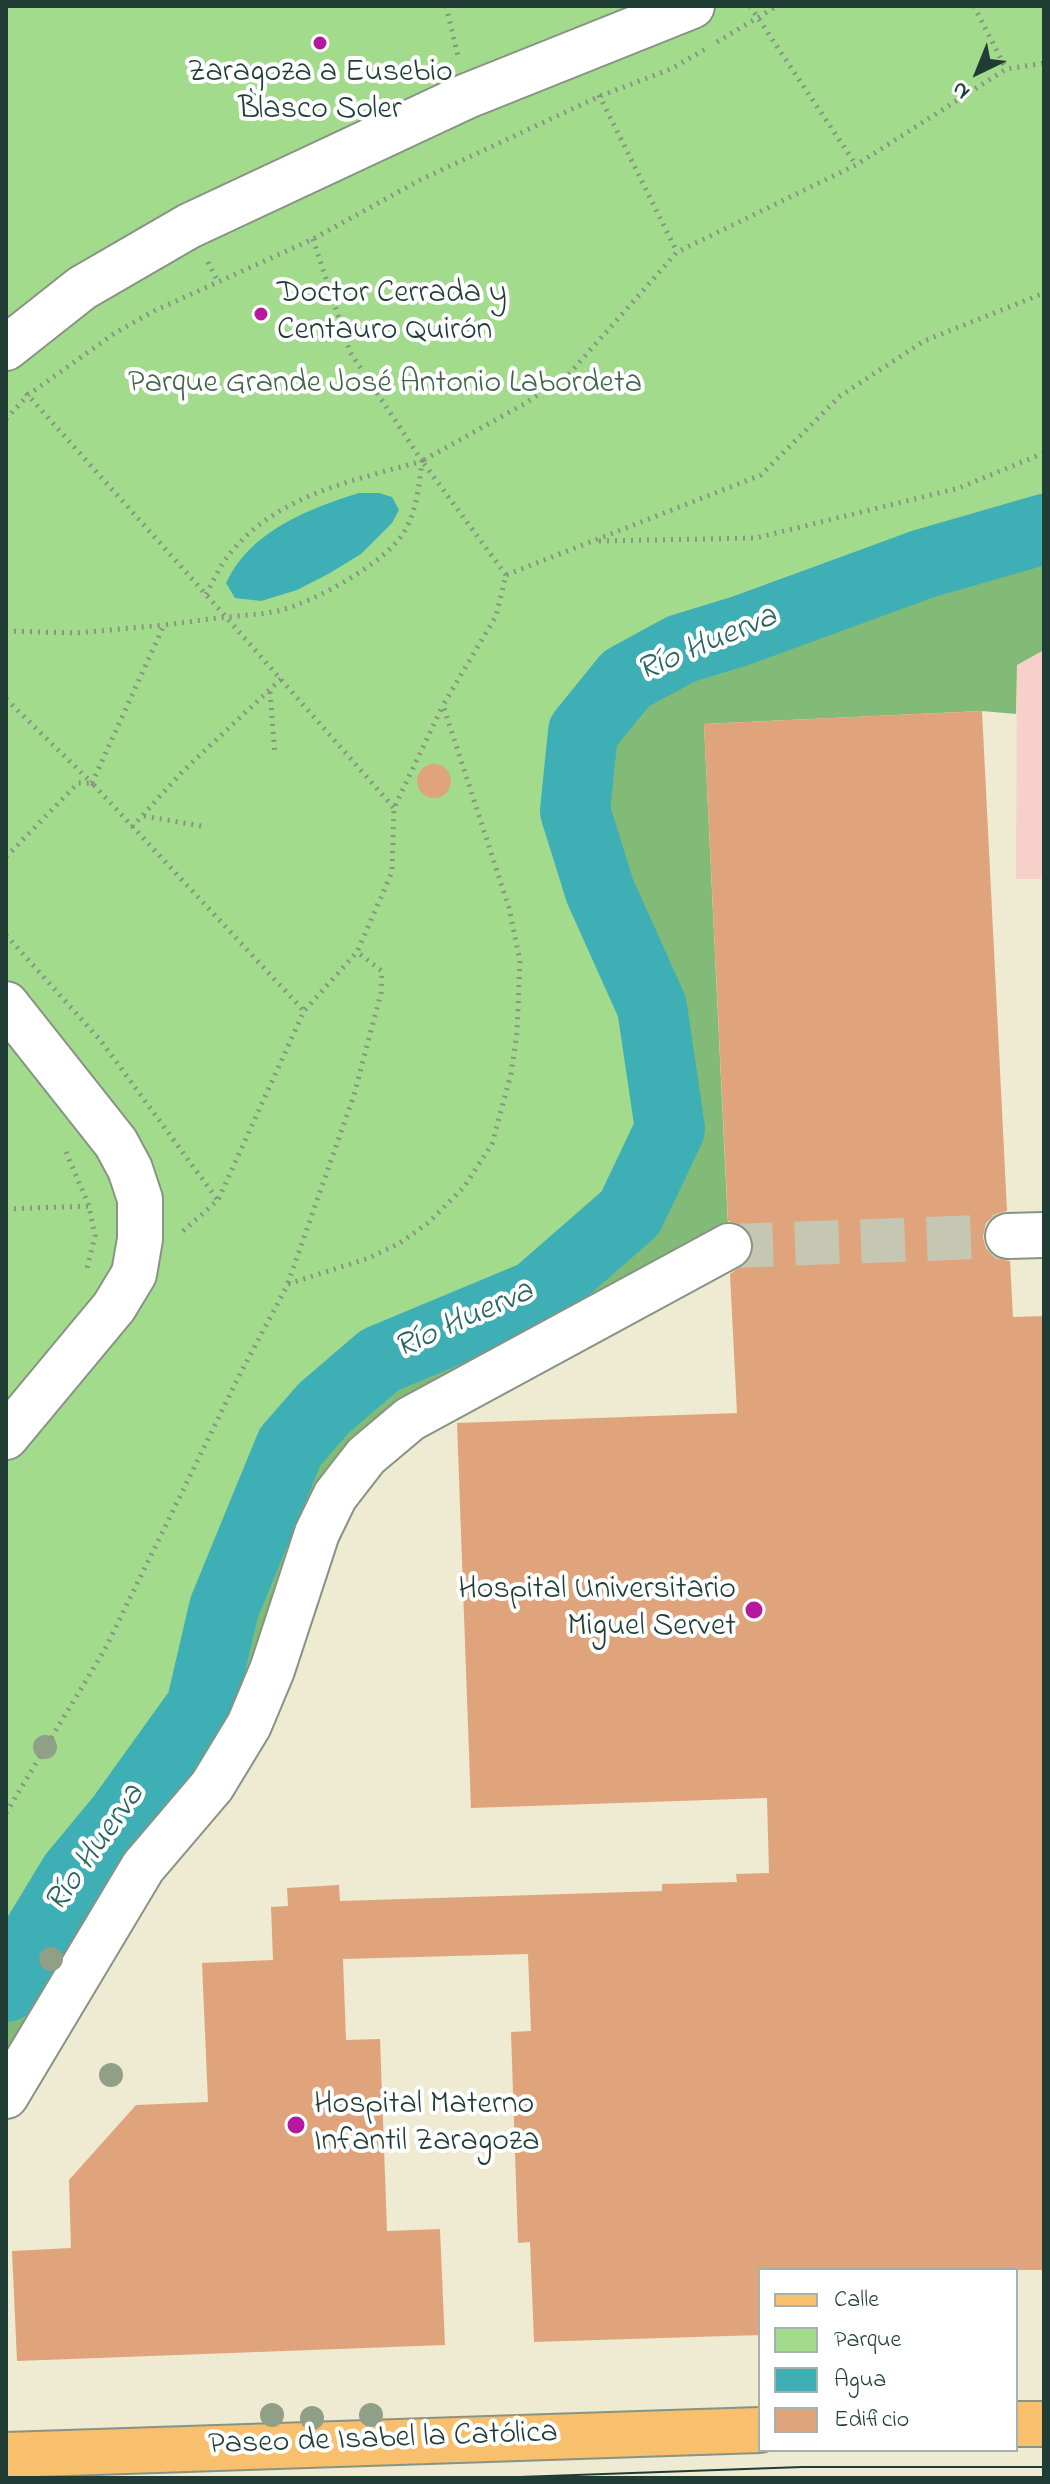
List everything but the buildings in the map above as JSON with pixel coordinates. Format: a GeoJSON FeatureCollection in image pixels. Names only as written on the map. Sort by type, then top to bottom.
{"type":"FeatureCollection","features":[{"type":"Feature","properties":{"kind":"main road"},"geometry":{"type":"LineString","coordinates":[[1018,2424],[1044,2424]]}},
{"type":"Feature","properties":{"kind":"main road","name":"Paseo de Isabel la Católica"},"geometry":{"type":"LineString","coordinates":[[6,2455],[758,2430]]}},
{"type":"Feature","properties":{"kind":"street"},"geometry":{"type":"LineString","coordinates":[[11,366],[82,288],[189,226],[467,96],[692,6]]}},
{"type":"Feature","properties":{"kind":"street"},"geometry":{"type":"LineString","coordinates":[[6,1004],[116,1143],[130,1169],[140,1199],[140,1239],[134,1274],[114,1307],[6,1437]]}},
{"type":"Feature","properties":{"kind":"street"},"geometry":{"type":"LineString","coordinates":[[6,2096],[143,1867],[212,1786],[249,1725],[272,1670],[317,1533],[335,1496],[366,1456],[410,1419],[729,1246]]}},
{"type":"Feature","properties":{"kind":"path"},"geometry":{"type":"LineString","coordinates":[[446,6],[467,96]]}},
{"type":"Feature","properties":{"kind":"path"},"geometry":{"type":"LineString","coordinates":[[750,6],[856,165]]}},
{"type":"Feature","properties":{"kind":"path"},"geometry":{"type":"LineString","coordinates":[[6,419],[28,395],[115,333],[154,311],[313,239],[420,180],[600,96],[671,69],[777,6]]}},
{"type":"Feature","properties":{"kind":"path"},"geometry":{"type":"LineString","coordinates":[[974,6],[1006,69]]}},
{"type":"Feature","properties":{"kind":"path"},"geometry":{"type":"LineString","coordinates":[[577,52],[677,252]]}},
{"type":"Feature","properties":{"kind":"path"},"geometry":{"type":"LineString","coordinates":[[206,594],[228,556],[262,523],[287,505],[324,489],[422,461],[524,404],[569,374],[677,252],[856,165],[1006,69],[1044,63]]}},
{"type":"Feature","properties":{"kind":"path"},"geometry":{"type":"LineString","coordinates":[[313,239],[350,352],[422,461],[506,575]]}},
{"type":"Feature","properties":{"kind":"path"},"geometry":{"type":"LineString","coordinates":[[506,575],[761,475],[840,396],[924,341],[1044,293]]}},
{"type":"Feature","properties":{"kind":"path"},"geometry":{"type":"LineString","coordinates":[[11,366],[28,395],[394,808]]}},
{"type":"Feature","properties":{"kind":"path"},"geometry":{"type":"LineString","coordinates":[[594,541],[756,538],[959,488],[1044,453]]}},
{"type":"Feature","properties":{"kind":"path"},"geometry":{"type":"LineString","coordinates":[[6,631],[76,633],[164,625],[281,610],[322,594],[372,564],[404,534],[418,495],[422,461]]}},
{"type":"Feature","properties":{"kind":"path"},"geometry":{"type":"LineString","coordinates":[[182,1231],[218,1200],[304,1011],[357,952],[392,872],[394,808],[443,705],[496,616],[506,575]]}},
{"type":"Feature","properties":{"kind":"path"},"geometry":{"type":"LineString","coordinates":[[92,783],[164,625]]}},
{"type":"Feature","properties":{"kind":"path"},"geometry":{"type":"LineString","coordinates":[[132,827],[182,772],[281,679]]}},
{"type":"Feature","properties":{"kind":"path"},"geometry":{"type":"LineString","coordinates":[[270,691],[275,755]]}},
{"type":"Feature","properties":{"kind":"path"},"geometry":{"type":"LineString","coordinates":[[6,699],[92,783],[304,1011]]}},
{"type":"Feature","properties":{"kind":"path"},"geometry":{"type":"LineString","coordinates":[[288,1284],[369,1258],[400,1243],[428,1223],[464,1187],[492,1144],[511,1074],[517,1033],[520,961],[509,908],[443,705]]}},
{"type":"Feature","properties":{"kind":"path"},"geometry":{"type":"LineString","coordinates":[[6,857],[78,783],[92,783]]}},
{"type":"Feature","properties":{"kind":"path"},"geometry":{"type":"LineString","coordinates":[[143,816],[207,827]]}},
{"type":"Feature","properties":{"kind":"path"},"geometry":{"type":"LineString","coordinates":[[6,935],[101,1041],[218,1200]]}},
{"type":"Feature","properties":{"kind":"path"},"geometry":{"type":"LineString","coordinates":[[6,1813],[105,1649],[240,1374],[288,1284],[354,1095],[381,993],[382,971],[357,952]]}},
{"type":"Feature","properties":{"kind":"path"},"geometry":{"type":"LineString","coordinates":[[63,1143],[89,1206],[95,1236],[86,1271]]}},
{"type":"Feature","properties":{"kind":"path"},"geometry":{"type":"LineString","coordinates":[[6,1209],[89,1206],[140,1199]]}},
{"type":"Feature","properties":{"kind":"shaded area"},"geometry":{"type":"Polygon","coordinates":[[[1044,650],[1044,879],[1016,879],[1017,665],[1044,650]]]}},
{"type":"Feature","properties":{"kind":"green space","name":"Parque Grande José Antonio Labordeta"},"geometry":{"type":"Polygon","coordinates":[[[6,6],[1044,6],[1044,529],[923,564],[740,631],[681,649],[600,891],[652,1007],[670,1129],[630,1213],[536,1295],[380,1360],[324,1408],[290,1447],[224,1608],[201,1707],[122,1817],[74,1875],[6,1987],[6,6]]]}},
{"type":"Feature","properties":{"kind":"green space"},"geometry":{"type":"Polygon","coordinates":[[[1044,529],[1044,650],[1017,665],[1016,714],[982,711],[704,724],[729,1246],[366,1456],[272,1670],[6,2096],[6,1987],[74,1875],[122,1817],[201,1707],[224,1608],[290,1447],[324,1408],[380,1360],[536,1295],[630,1213],[670,1129],[652,1007],[600,891],[575,811],[583,732],[626,679],[681,649],[740,631],[923,564],[1044,529]]]}},
{"type":"Feature","properties":{"kind":"water"},"geometry":{"type":"Polygon","coordinates":[[[359,493],[379,493],[392,497],[399,510],[392,523],[361,554],[297,590],[261,601],[235,598],[226,583],[250,549],[265,536],[320,506],[359,493]]]}},
{"type":"Feature","properties":{"kind":"waterway","name":"Río Huerva"},"geometry":{"type":"LineString","coordinates":[[6,1987],[74,1875],[122,1817],[201,1707],[224,1608],[290,1447],[324,1408],[380,1360],[536,1295],[630,1213],[670,1129],[652,1007],[600,891],[575,811],[583,732],[626,679],[681,649],[740,631],[923,564],[1044,529]]}},
{"type":"Feature","properties":{"kind":"tunnel"},"geometry":{"type":"LineString","coordinates":[[729,1246],[1008,1236]]}},
{"type":"Feature","properties":{"kind":"tram line"},"geometry":{"type":"LineString","coordinates":[[491,2478],[802,2467],[1044,2467]]}},
{"type":"Feature","properties":{"kind":"place","name":"Zaragoza a Eusebio Blasco Soler"},"geometry":{"type":"Point","coordinates":[320,43]}},
{"type":"Feature","properties":{"kind":"place","name":"Doctor Cerrada y Centauro Quirón"},"geometry":{"type":"Point","coordinates":[261,314]}},
{"type":"Feature","properties":{"kind":"place","name":"Hospital Universitario Miguel Servet"},"geometry":{"type":"Point","coordinates":[754,1610]}},
{"type":"Feature","properties":{"kind":"place","name":"Hospital Materno Infantil Zaragoza"},"geometry":{"type":"Point","coordinates":[296,2125]}}]}
